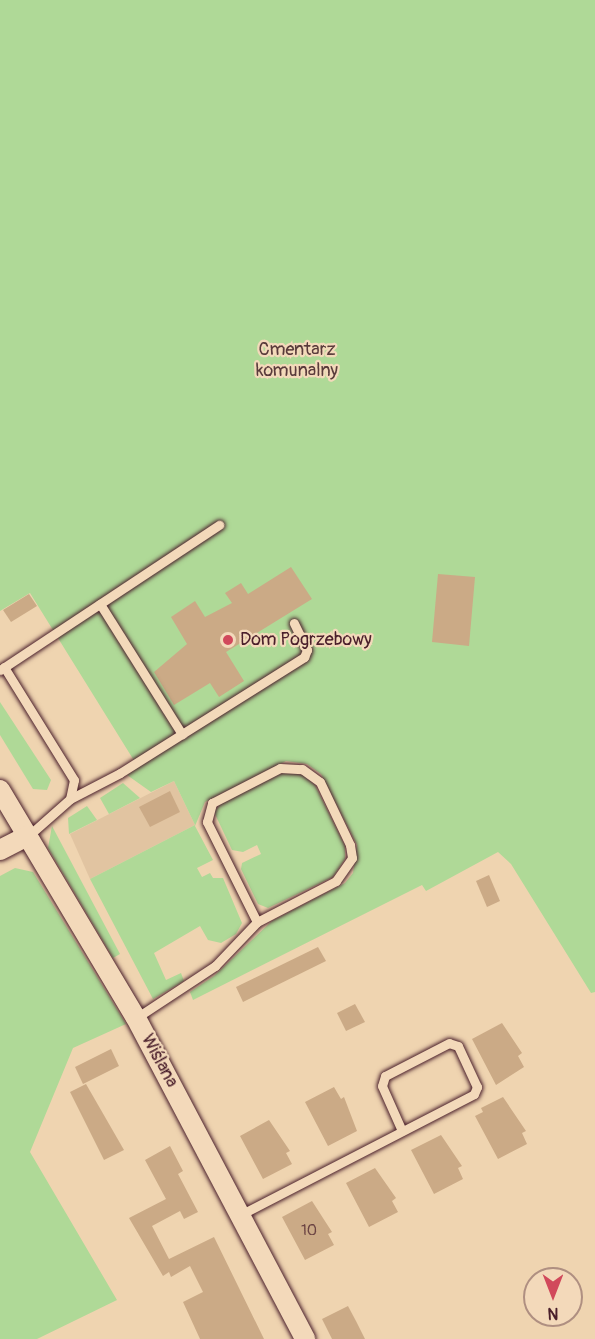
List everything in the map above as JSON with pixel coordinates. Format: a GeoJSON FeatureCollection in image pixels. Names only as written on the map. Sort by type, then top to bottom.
{"type":"FeatureCollection","features":[{"type":"Feature","properties":{"kind":"street","name":"Wiślana"},"geometry":{"type":"LineString","coordinates":[[0,790],[136,1018],[305,1339]]}},
{"type":"Feature","properties":{"kind":"street"},"geometry":{"type":"LineString","coordinates":[[0,850],[28,836]]}},
{"type":"Feature","properties":{"kind":"lane"},"geometry":{"type":"LineString","coordinates":[[70,799],[74,780],[2,669],[219,525]]}},
{"type":"Feature","properties":{"kind":"lane"},"geometry":{"type":"LineString","coordinates":[[100,604],[182,734]]}},
{"type":"Feature","properties":{"kind":"lane"},"geometry":{"type":"LineString","coordinates":[[28,836],[70,799],[182,734],[304,657],[307,650],[294,623]]}},
{"type":"Feature","properties":{"kind":"lane"},"geometry":{"type":"LineString","coordinates":[[136,1018],[215,966],[257,922],[336,880],[352,858],[350,845],[320,782],[302,769],[280,768],[218,798],[206,817],[257,922]]}},
{"type":"Feature","properties":{"kind":"lane"},"geometry":{"type":"LineString","coordinates":[[240,1215],[474,1094],[477,1087],[458,1046],[449,1043],[385,1076],[382,1086],[402,1131]]}},
{"type":"Feature","properties":{"kind":"shaded area"},"geometry":{"type":"Polygon","coordinates":[[[174,781],[195,825],[90,879],[70,834],[174,781]]]}},
{"type":"Feature","properties":{"kind":"green space","name":"Cmentarz komunalny"},"geometry":{"type":"Polygon","coordinates":[[[0,0],[595,0],[595,992],[591,993],[511,864],[498,852],[426,891],[422,885],[193,1000],[190,992],[214,976],[272,921],[345,883],[353,873],[357,845],[321,774],[307,764],[286,761],[205,802],[195,826],[213,860],[197,868],[202,877],[210,873],[213,878],[223,878],[242,923],[236,934],[221,943],[208,940],[200,926],[154,953],[166,980],[181,973],[184,981],[153,999],[90,879],[195,825],[174,781],[151,792],[127,775],[138,767],[30,593],[0,611],[0,0]]]}},
{"type":"Feature","properties":{"kind":"green space"},"geometry":{"type":"Polygon","coordinates":[[[0,702],[51,780],[47,790],[33,789],[0,735],[0,702]]]}},
{"type":"Feature","properties":{"kind":"green space"},"geometry":{"type":"Polygon","coordinates":[[[284,772],[303,775],[315,785],[345,846],[345,859],[333,877],[268,908],[258,904],[241,869],[242,863],[261,854],[257,845],[243,852],[232,850],[214,812],[221,803],[284,772]]]}},
{"type":"Feature","properties":{"kind":"green space"},"geometry":{"type":"Polygon","coordinates":[[[123,783],[140,798],[109,814],[100,798],[123,783]]]}},
{"type":"Feature","properties":{"kind":"green space"},"geometry":{"type":"Polygon","coordinates":[[[87,806],[97,820],[69,834],[68,818],[87,806]]]}},
{"type":"Feature","properties":{"kind":"green space"},"geometry":{"type":"Polygon","coordinates":[[[52,826],[120,954],[113,958],[48,848],[52,826]]]}},
{"type":"Feature","properties":{"kind":"green space"},"geometry":{"type":"Polygon","coordinates":[[[15,868],[33,872],[126,1024],[73,1048],[30,1152],[117,1300],[37,1339],[0,1339],[0,876],[15,868]]]}},
{"type":"Feature","properties":{"kind":"building","name":"Dom Pogrzebowy"},"geometry":{"type":"Polygon","coordinates":[[[291,567],[312,599],[226,652],[244,681],[219,697],[210,683],[174,705],[154,672],[187,644],[171,617],[195,601],[205,617],[232,603],[225,593],[241,583],[248,594],[291,567]]]}},
{"type":"Feature","properties":{"kind":"building"},"geometry":{"type":"Polygon","coordinates":[[[438,574],[475,577],[469,646],[432,642],[438,574]]]}},
{"type":"Feature","properties":{"kind":"building"},"geometry":{"type":"Polygon","coordinates":[[[29,594],[37,606],[11,622],[3,610],[29,594]]]}},
{"type":"Feature","properties":{"kind":"building"},"geometry":{"type":"Polygon","coordinates":[[[170,791],[180,812],[150,827],[139,807],[170,791]]]}},
{"type":"Feature","properties":{"kind":"building"},"geometry":{"type":"Polygon","coordinates":[[[489,875],[500,901],[487,907],[476,881],[489,875]]]}},
{"type":"Feature","properties":{"kind":"building"},"geometry":{"type":"Polygon","coordinates":[[[318,947],[326,961],[243,1002],[236,987],[318,947]]]}},
{"type":"Feature","properties":{"kind":"building"},"geometry":{"type":"Polygon","coordinates":[[[355,1004],[365,1022],[346,1031],[337,1013],[355,1004]]]}},
{"type":"Feature","properties":{"kind":"building"},"geometry":{"type":"Polygon","coordinates":[[[502,1023],[522,1053],[518,1056],[524,1067],[496,1085],[472,1039],[502,1023]]]}},
{"type":"Feature","properties":{"kind":"building"},"geometry":{"type":"Polygon","coordinates":[[[111,1049],[119,1066],[83,1084],[75,1067],[111,1049]]]}},
{"type":"Feature","properties":{"kind":"building"},"geometry":{"type":"Polygon","coordinates":[[[86,1084],[124,1150],[104,1160],[70,1092],[86,1084]]]}},
{"type":"Feature","properties":{"kind":"building"},"geometry":{"type":"Polygon","coordinates":[[[334,1087],[341,1099],[344,1097],[357,1131],[328,1146],[305,1102],[334,1087]]]}},
{"type":"Feature","properties":{"kind":"building"},"geometry":{"type":"Polygon","coordinates":[[[503,1097],[526,1131],[522,1133],[527,1144],[498,1159],[475,1116],[483,1112],[481,1108],[503,1097]]]}},
{"type":"Feature","properties":{"kind":"building"},"geometry":{"type":"Polygon","coordinates":[[[269,1120],[290,1151],[286,1153],[292,1164],[263,1179],[240,1136],[269,1120]]]}},
{"type":"Feature","properties":{"kind":"building"},"geometry":{"type":"Polygon","coordinates":[[[441,1135],[462,1166],[458,1168],[463,1179],[434,1194],[411,1150],[441,1135]]]}},
{"type":"Feature","properties":{"kind":"building"},"geometry":{"type":"Polygon","coordinates":[[[170,1146],[183,1171],[178,1174],[198,1212],[184,1219],[180,1211],[152,1226],[169,1259],[214,1237],[264,1339],[200,1339],[183,1302],[203,1292],[190,1266],[171,1277],[169,1272],[163,1276],[129,1218],[166,1199],[145,1160],[170,1146]]]}},
{"type":"Feature","properties":{"kind":"building"},"geometry":{"type":"Polygon","coordinates":[[[375,1168],[396,1198],[392,1201],[398,1212],[369,1227],[346,1183],[375,1168]]]}},
{"type":"Feature","properties":{"kind":"building"},"geometry":{"type":"Polygon","coordinates":[[[312,1201],[332,1232],[328,1234],[334,1245],[305,1260],[282,1217],[312,1201]]]}},
{"type":"Feature","properties":{"kind":"building"},"geometry":{"type":"Polygon","coordinates":[[[348,1306],[365,1339],[332,1339],[322,1319],[348,1306]]]}},
{"type":"Feature","properties":{"kind":"place","name":"Dom Pogrzebowy"},"geometry":{"type":"Point","coordinates":[228,640]}}]}
